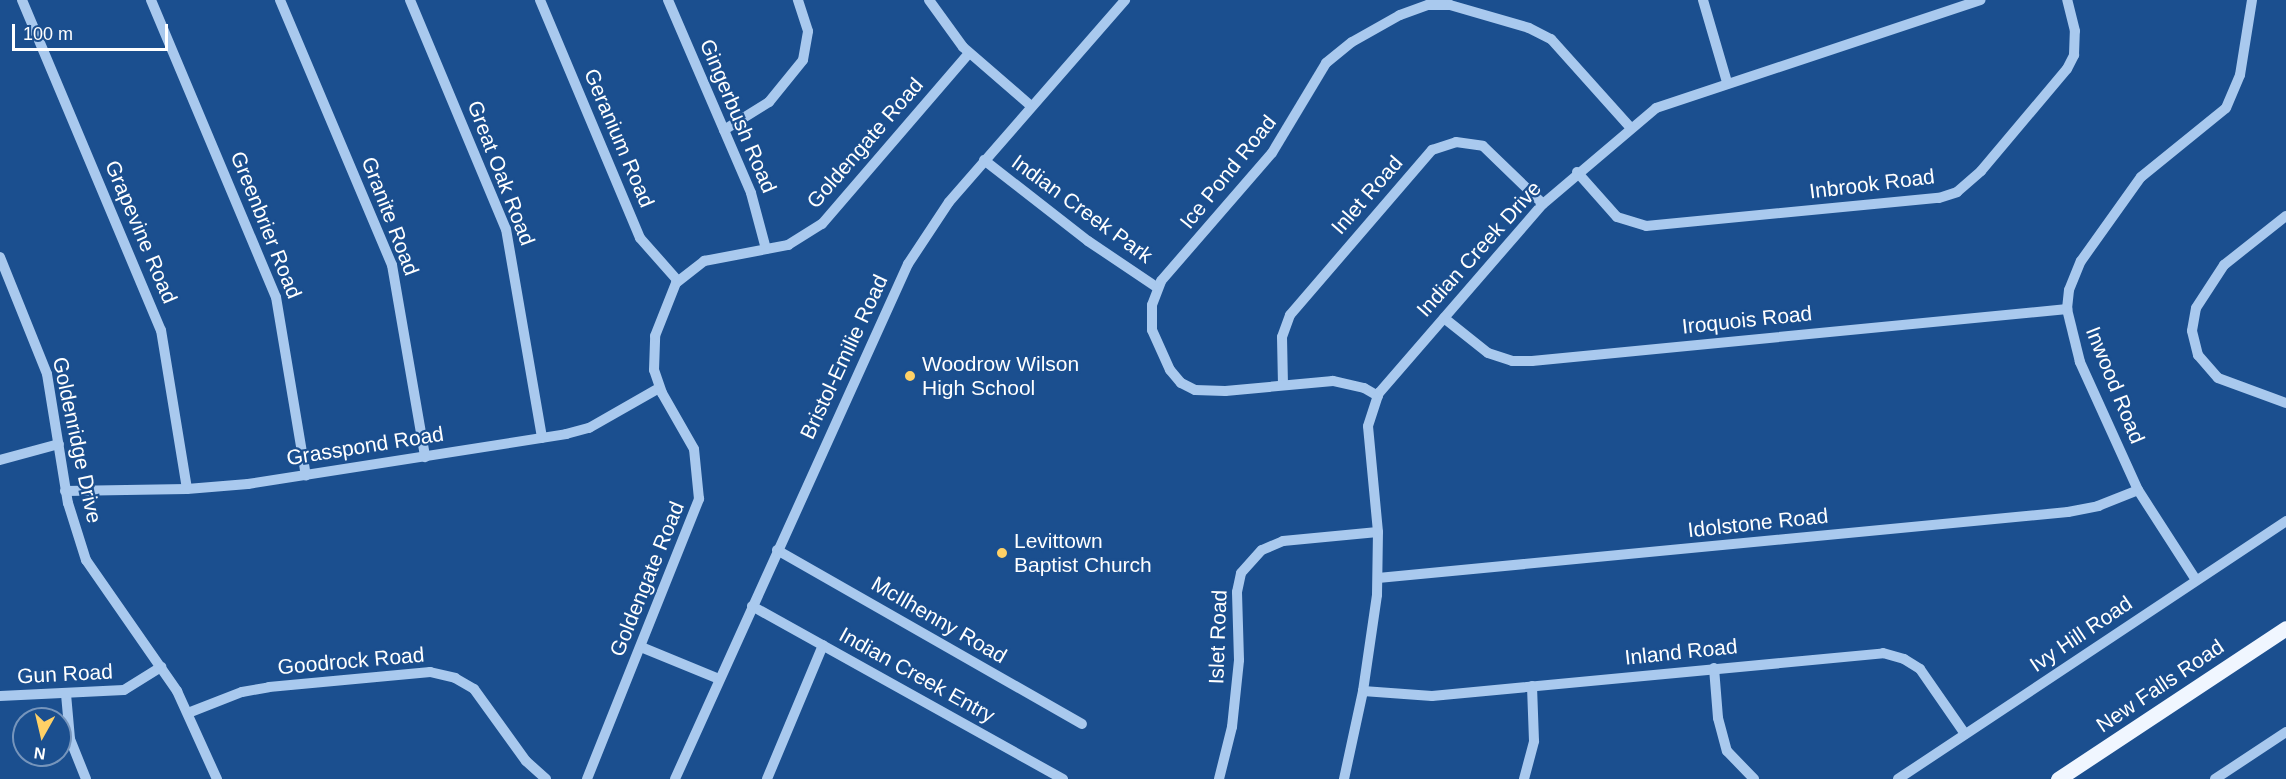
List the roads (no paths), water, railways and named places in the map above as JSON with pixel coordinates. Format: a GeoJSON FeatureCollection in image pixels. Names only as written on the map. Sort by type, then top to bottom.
{"type":"FeatureCollection","features":[{"type":"Feature","properties":{"kind":"main road","name":"New Falls Road"},"geometry":{"type":"LineString","coordinates":[[2058,779],[2286,628]]}},
{"type":"Feature","properties":{"kind":"street","name":"Grapevine Road"},"geometry":{"type":"LineString","coordinates":[[22,0],[161,330],[187,489]]}},
{"type":"Feature","properties":{"kind":"street","name":"Greenbrier Road"},"geometry":{"type":"LineString","coordinates":[[152,0],[276,297],[306,476]]}},
{"type":"Feature","properties":{"kind":"street","name":"Granite Road"},"geometry":{"type":"LineString","coordinates":[[280,0],[392,265],[424,457]]}},
{"type":"Feature","properties":{"kind":"street","name":"Great Oak Road"},"geometry":{"type":"LineString","coordinates":[[410,0],[506,229],[542,438]]}},
{"type":"Feature","properties":{"kind":"street","name":"Geranium Road"},"geometry":{"type":"LineString","coordinates":[[540,0],[640,237],[678,281]]}},
{"type":"Feature","properties":{"kind":"street","name":"Gingerbush Road"},"geometry":{"type":"LineString","coordinates":[[668,0],[751,193],[766,249]]}},
{"type":"Feature","properties":{"kind":"street"},"geometry":{"type":"LineString","coordinates":[[724,130],[770,102],[803,60],[808,31],[798,0]]}},
{"type":"Feature","properties":{"kind":"street"},"geometry":{"type":"LineString","coordinates":[[929,0],[950,34],[1031,106]]}},
{"type":"Feature","properties":{"kind":"street","name":"Bristol-Emilie Road"},"geometry":{"type":"LineString","coordinates":[[675,779],[908,264],[949,202],[1125,0]]}},
{"type":"Feature","properties":{"kind":"street"},"geometry":{"type":"LineString","coordinates":[[1703,0],[1727,82]]}},
{"type":"Feature","properties":{"kind":"street","name":"Indian Creek Drive"},"geometry":{"type":"LineString","coordinates":[[1344,779],[1363,692],[1378,578],[1378,532],[1368,426],[1378,396],[1544,204],[1577,171],[1630,127],[1671,101],[1980,0]]}},
{"type":"Feature","properties":{"kind":"street","name":"Inbrook Road"},"geometry":{"type":"LineString","coordinates":[[1577,171],[1617,217],[1647,226],[1940,198],[1957,192],[1981,171],[2067,69],[2074,55],[2075,31],[2067,0]]}},
{"type":"Feature","properties":{"kind":"street","name":"Inwood Road"},"geometry":{"type":"LineString","coordinates":[[2196,580],[2138,489],[2080,362],[2067,309],[2069,290],[2081,261],[2135,184],[2161,158],[2226,108],[2240,75],[2252,0]]}},
{"type":"Feature","properties":{"kind":"street","name":"Ice Pond Road"},"geometry":{"type":"LineString","coordinates":[[1378,396],[1364,388],[1333,381],[1206,391],[1181,383],[1170,370],[1152,330],[1152,304],[1158,288],[1272,153],[1326,63],[1352,42],[1416,8],[1450,5],[1542,33],[1565,53],[1630,127]]}},
{"type":"Feature","properties":{"kind":"street","name":"Goldengate Road"},"geometry":{"type":"LineString","coordinates":[[587,779],[690,528],[700,487],[694,449],[659,388],[653,352],[655,336],[678,281],[704,261],[795,243],[822,224],[969,53]]}},
{"type":"Feature","properties":{"kind":"street","name":"Inlet Road"},"geometry":{"type":"LineString","coordinates":[[1283,386],[1282,337],[1290,315],[1432,150],[1456,142],[1483,146],[1544,204]]}},
{"type":"Feature","properties":{"kind":"street","name":"Indian Creek Park"},"geometry":{"type":"LineString","coordinates":[[984,160],[1088,241],[1158,288]]}},
{"type":"Feature","properties":{"kind":"street"},"geometry":{"type":"LineString","coordinates":[[2286,216],[2224,265],[2196,309],[2192,331],[2198,355],[2217,378],[2286,404]]}},
{"type":"Feature","properties":{"kind":"street","name":"Goldenridge Drive"},"geometry":{"type":"LineString","coordinates":[[0,257],[44,363],[65,491],[86,560],[160,667],[188,713],[217,779]]}},
{"type":"Feature","properties":{"kind":"street","name":"Iroquois Road"},"geometry":{"type":"LineString","coordinates":[[1444,318],[1488,353],[1512,361],[1532,361],[2067,309]]}},
{"type":"Feature","properties":{"kind":"street","name":"Grasspond Road"},"geometry":{"type":"LineString","coordinates":[[65,491],[187,489],[306,476],[542,438],[588,428],[659,388]]}},
{"type":"Feature","properties":{"kind":"street"},"geometry":{"type":"LineString","coordinates":[[0,460],[59,444]]}},
{"type":"Feature","properties":{"kind":"street","name":"Idolstone Road"},"geometry":{"type":"LineString","coordinates":[[1378,578],[2068,512],[2098,506],[2138,489]]}},
{"type":"Feature","properties":{"kind":"street","name":"Ivy Hill Road"},"geometry":{"type":"LineString","coordinates":[[1898,779],[1914,775],[1965,734],[2286,521]]}},
{"type":"Feature","properties":{"kind":"street","name":"Islet Road"},"geometry":{"type":"LineString","coordinates":[[1219,779],[1232,727],[1239,660],[1236,592],[1241,573],[1262,550],[1283,541],[1378,532]]}},
{"type":"Feature","properties":{"kind":"street","name":"McIlhenny Road"},"geometry":{"type":"LineString","coordinates":[[777,550],[1082,724]]}},
{"type":"Feature","properties":{"kind":"street","name":"Indian Creek Entry"},"geometry":{"type":"LineString","coordinates":[[752,606],[1063,779]]}},
{"type":"Feature","properties":{"kind":"street"},"geometry":{"type":"LineString","coordinates":[[767,779],[823,645]]}},
{"type":"Feature","properties":{"kind":"street"},"geometry":{"type":"LineString","coordinates":[[641,647],[719,679]]}},
{"type":"Feature","properties":{"kind":"street","name":"Inland Road"},"geometry":{"type":"LineString","coordinates":[[1363,692],[1432,696],[1873,653],[1893,655],[1920,669],[1965,734]]}},
{"type":"Feature","properties":{"kind":"street","name":"Gun Road"},"geometry":{"type":"LineString","coordinates":[[0,696],[124,690],[160,667]]}},
{"type":"Feature","properties":{"kind":"street"},"geometry":{"type":"LineString","coordinates":[[1714,668],[1718,718],[1727,751],[1754,779]]}},
{"type":"Feature","properties":{"kind":"street","name":"Goodrock Road"},"geometry":{"type":"LineString","coordinates":[[188,713],[242,692],[269,687],[430,672],[455,678],[474,689],[526,761],[546,779]]}},
{"type":"Feature","properties":{"kind":"street"},"geometry":{"type":"LineString","coordinates":[[1524,779],[1534,741],[1532,686]]}},
{"type":"Feature","properties":{"kind":"street"},"geometry":{"type":"LineString","coordinates":[[66,694],[70,739],[86,779]]}},
{"type":"Feature","properties":{"kind":"street"},"geometry":{"type":"LineString","coordinates":[[2215,779],[2286,732]]}},
{"type":"Feature","properties":{"kind":"place","name":"Woodrow Wilson High School"},"geometry":{"type":"Point","coordinates":[910,376]}},
{"type":"Feature","properties":{"kind":"place","name":"Levittown Baptist Church"},"geometry":{"type":"Point","coordinates":[1002,553]}}]}
